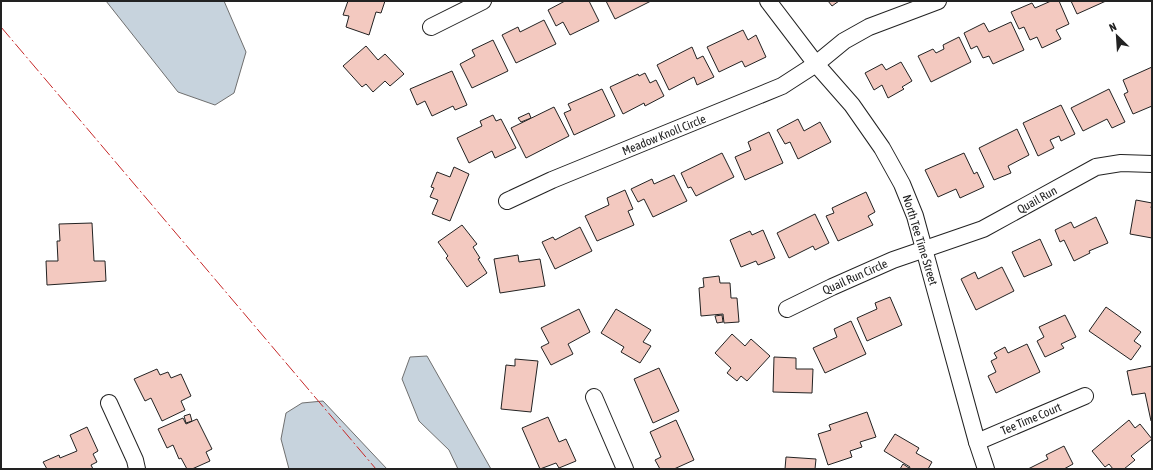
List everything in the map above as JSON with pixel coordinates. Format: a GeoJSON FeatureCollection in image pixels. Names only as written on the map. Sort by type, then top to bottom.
{"type":"FeatureCollection","features":[{"type":"Feature","properties":{"kind":"street"},"geometry":{"type":"LineString","coordinates":[[431,27],[483,1]]}},
{"type":"Feature","properties":{"kind":"street","name":"North Tee Time Street"},"geometry":{"type":"LineString","coordinates":[[768,1],[816,64],[852,105],[882,148],[902,184],[915,216],[977,442],[986,469]]}},
{"type":"Feature","properties":{"kind":"street","name":"Meadow Knoll Circle"},"geometry":{"type":"LineString","coordinates":[[507,201],[552,180],[765,94],[782,86],[816,64],[844,41],[869,27],[938,1]]}},
{"type":"Feature","properties":{"kind":"street","name":"Quail Run"},"geometry":{"type":"LineString","coordinates":[[924,249],[983,229],[1096,167],[1121,163],[1152,164]]}},
{"type":"Feature","properties":{"kind":"street","name":"Quail Run Circle"},"geometry":{"type":"LineString","coordinates":[[787,309],[893,260],[924,249]]}},
{"type":"Feature","properties":{"kind":"street","name":"Tee Time Court"},"geometry":{"type":"LineString","coordinates":[[977,442],[1085,396]]}},
{"type":"Feature","properties":{"kind":"street"},"geometry":{"type":"LineString","coordinates":[[594,397],[624,469]]}},
{"type":"Feature","properties":{"kind":"street"},"geometry":{"type":"LineString","coordinates":[[109,403],[135,460],[137,469]]}},
{"type":"Feature","properties":{"kind":"shaded area"},"geometry":{"type":"Polygon","coordinates":[[[106,1],[224,1],[246,52],[234,93],[215,105],[178,92],[106,1]]]}},
{"type":"Feature","properties":{"kind":"shaded area"},"geometry":{"type":"Polygon","coordinates":[[[427,356],[491,469],[458,469],[449,450],[419,421],[402,379],[410,357],[427,356]]]}},
{"type":"Feature","properties":{"kind":"shaded area"},"geometry":{"type":"Polygon","coordinates":[[[323,401],[387,469],[289,469],[281,439],[286,413],[302,403],[323,401]]]}},
{"type":"Feature","properties":{"kind":"building"},"geometry":{"type":"Polygon","coordinates":[[[348,1],[385,1],[381,13],[376,12],[369,35],[346,27],[349,16],[343,15],[348,1]]]}},
{"type":"Feature","properties":{"kind":"building"},"geometry":{"type":"Polygon","coordinates":[[[565,1],[589,1],[599,21],[570,35],[563,22],[556,26],[548,10],[565,1]]]}},
{"type":"Feature","properties":{"kind":"building"},"geometry":{"type":"Polygon","coordinates":[[[606,1],[651,1],[615,19],[606,1]]]}},
{"type":"Feature","properties":{"kind":"building"},"geometry":{"type":"Polygon","coordinates":[[[828,1],[839,1],[832,6],[828,1]]]}},
{"type":"Feature","properties":{"kind":"building"},"geometry":{"type":"Polygon","coordinates":[[[1051,1],[1059,1],[1069,24],[1056,30],[1061,39],[1042,48],[1037,37],[1030,40],[1024,27],[1019,29],[1011,12],[1032,3],[1035,8],[1051,1]]]}},
{"type":"Feature","properties":{"kind":"building"},"geometry":{"type":"Polygon","coordinates":[[[1071,1],[1106,1],[1077,14],[1071,1]]]}},
{"type":"Feature","properties":{"kind":"building"},"geometry":{"type":"Polygon","coordinates":[[[544,20],[556,44],[516,63],[502,35],[518,27],[520,32],[544,20]]]}},
{"type":"Feature","properties":{"kind":"building"},"geometry":{"type":"Polygon","coordinates":[[[1011,22],[1024,50],[993,64],[989,56],[983,58],[977,46],[971,49],[964,33],[984,23],[989,32],[1011,22]]]}},
{"type":"Feature","properties":{"kind":"building"},"geometry":{"type":"Polygon","coordinates":[[[743,30],[748,40],[756,35],[766,57],[745,67],[742,61],[719,72],[707,47],[743,30]]]}},
{"type":"Feature","properties":{"kind":"building"},"geometry":{"type":"Polygon","coordinates":[[[959,37],[971,62],[931,82],[918,56],[933,49],[936,53],[944,49],[943,45],[959,37]]]}},
{"type":"Feature","properties":{"kind":"building"},"geometry":{"type":"Polygon","coordinates":[[[493,40],[508,71],[472,88],[460,64],[475,56],[472,50],[493,40]]]}},
{"type":"Feature","properties":{"kind":"building"},"geometry":{"type":"Polygon","coordinates":[[[366,46],[378,60],[385,54],[404,74],[390,86],[385,81],[373,92],[366,84],[362,87],[343,66],[366,46]]]}},
{"type":"Feature","properties":{"kind":"building"},"geometry":{"type":"Polygon","coordinates":[[[692,47],[697,59],[703,56],[714,77],[697,85],[694,77],[669,90],[657,65],[692,47]]]}},
{"type":"Feature","properties":{"kind":"building"},"geometry":{"type":"Polygon","coordinates":[[[901,62],[912,81],[902,87],[904,89],[888,98],[882,85],[874,90],[865,73],[882,64],[886,70],[901,62]]]}},
{"type":"Feature","properties":{"kind":"building"},"geometry":{"type":"Polygon","coordinates":[[[1152,67],[1152,106],[1133,114],[1124,94],[1128,92],[1123,80],[1152,67]]]}},
{"type":"Feature","properties":{"kind":"building"},"geometry":{"type":"Polygon","coordinates":[[[452,71],[467,105],[455,110],[453,106],[432,116],[425,101],[417,105],[410,89],[452,71]]]}},
{"type":"Feature","properties":{"kind":"building"},"geometry":{"type":"Polygon","coordinates":[[[645,73],[650,83],[656,80],[664,96],[645,106],[644,103],[623,114],[610,87],[638,74],[639,76],[645,73]]]}},
{"type":"Feature","properties":{"kind":"building"},"geometry":{"type":"Polygon","coordinates":[[[602,89],[615,116],[574,135],[564,113],[571,110],[568,104],[602,89]]]}},
{"type":"Feature","properties":{"kind":"building"},"geometry":{"type":"Polygon","coordinates":[[[1109,89],[1125,122],[1112,128],[1107,119],[1083,131],[1071,108],[1109,89]]]}},
{"type":"Feature","properties":{"kind":"building"},"geometry":{"type":"Polygon","coordinates":[[[1061,105],[1075,134],[1061,141],[1059,136],[1050,140],[1054,148],[1038,156],[1023,123],[1061,105]]]}},
{"type":"Feature","properties":{"kind":"building"},"geometry":{"type":"Polygon","coordinates":[[[554,107],[569,136],[526,158],[511,128],[554,107]]]}},
{"type":"Feature","properties":{"kind":"building"},"geometry":{"type":"Polygon","coordinates":[[[529,113],[531,118],[521,122],[518,118],[529,113]]]}},
{"type":"Feature","properties":{"kind":"building"},"geometry":{"type":"Polygon","coordinates":[[[493,115],[496,121],[501,119],[516,148],[495,158],[492,151],[469,163],[457,138],[482,126],[480,121],[493,115]]]}},
{"type":"Feature","properties":{"kind":"building"},"geometry":{"type":"Polygon","coordinates":[[[798,119],[804,131],[820,122],[831,142],[798,159],[790,142],[785,144],[777,130],[798,119]]]}},
{"type":"Feature","properties":{"kind":"building"},"geometry":{"type":"Polygon","coordinates":[[[1017,129],[1029,155],[1008,166],[1011,173],[994,180],[979,148],[1017,129]]]}},
{"type":"Feature","properties":{"kind":"building"},"geometry":{"type":"Polygon","coordinates":[[[769,132],[783,163],[745,180],[735,157],[751,150],[748,142],[769,132]]]}},
{"type":"Feature","properties":{"kind":"building"},"geometry":{"type":"Polygon","coordinates":[[[722,153],[734,177],[696,196],[691,187],[688,188],[681,173],[722,153]]]}},
{"type":"Feature","properties":{"kind":"building"},"geometry":{"type":"Polygon","coordinates":[[[964,153],[974,174],[977,172],[984,187],[960,198],[956,189],[938,197],[925,170],[964,153]]]}},
{"type":"Feature","properties":{"kind":"building"},"geometry":{"type":"Polygon","coordinates":[[[454,167],[469,174],[450,221],[432,214],[438,200],[430,197],[434,188],[431,187],[437,172],[450,177],[454,167]]]}},
{"type":"Feature","properties":{"kind":"building"},"geometry":{"type":"Polygon","coordinates":[[[674,175],[687,201],[653,217],[644,199],[638,202],[631,189],[652,179],[654,184],[674,175]]]}},
{"type":"Feature","properties":{"kind":"building"},"geometry":{"type":"Polygon","coordinates":[[[625,190],[633,209],[628,211],[634,225],[597,241],[585,216],[609,205],[607,198],[625,190]]]}},
{"type":"Feature","properties":{"kind":"building"},"geometry":{"type":"Polygon","coordinates":[[[866,192],[875,212],[868,216],[873,225],[838,241],[826,216],[834,213],[832,208],[866,192]]]}},
{"type":"Feature","properties":{"kind":"building"},"geometry":{"type":"Polygon","coordinates":[[[1136,200],[1152,203],[1152,238],[1130,234],[1136,200]]]}},
{"type":"Feature","properties":{"kind":"building"},"geometry":{"type":"Polygon","coordinates":[[[815,214],[829,243],[815,250],[813,246],[789,258],[777,233],[815,214]]]}},
{"type":"Feature","properties":{"kind":"building"},"geometry":{"type":"Polygon","coordinates":[[[1096,217],[1108,243],[1089,251],[1090,253],[1074,261],[1064,240],[1060,242],[1055,230],[1071,222],[1074,228],[1096,217]]]}},
{"type":"Feature","properties":{"kind":"building"},"geometry":{"type":"Polygon","coordinates":[[[92,223],[94,261],[105,261],[106,281],[47,285],[46,261],[58,261],[57,241],[60,241],[59,224],[92,223]]]}},
{"type":"Feature","properties":{"kind":"building"},"geometry":{"type":"Polygon","coordinates":[[[462,225],[477,244],[473,247],[480,258],[478,259],[487,273],[467,287],[446,258],[448,256],[438,242],[462,225]]]}},
{"type":"Feature","properties":{"kind":"building"},"geometry":{"type":"Polygon","coordinates":[[[580,227],[592,251],[555,269],[542,242],[553,237],[555,240],[580,227]]]}},
{"type":"Feature","properties":{"kind":"building"},"geometry":{"type":"Polygon","coordinates":[[[763,230],[775,258],[758,265],[756,261],[741,267],[730,240],[750,231],[752,235],[763,230]]]}},
{"type":"Feature","properties":{"kind":"building"},"geometry":{"type":"Polygon","coordinates":[[[1040,239],[1052,265],[1024,277],[1012,252],[1040,239]]]}},
{"type":"Feature","properties":{"kind":"building"},"geometry":{"type":"Polygon","coordinates":[[[518,255],[519,262],[540,259],[545,286],[500,293],[494,259],[518,255]]]}},
{"type":"Feature","properties":{"kind":"building"},"geometry":{"type":"Polygon","coordinates":[[[1002,267],[1014,291],[976,310],[961,279],[975,272],[978,279],[1002,267]]]}},
{"type":"Feature","properties":{"kind":"building"},"geometry":{"type":"Polygon","coordinates":[[[719,276],[720,283],[730,283],[731,298],[737,298],[739,322],[724,323],[723,314],[701,316],[699,288],[704,287],[703,278],[719,276]]]}},
{"type":"Feature","properties":{"kind":"building"},"geometry":{"type":"Polygon","coordinates":[[[890,297],[902,325],[867,341],[857,318],[877,309],[875,303],[890,297]]]}},
{"type":"Feature","properties":{"kind":"building"},"geometry":{"type":"Polygon","coordinates":[[[1106,307],[1141,332],[1134,341],[1141,346],[1131,360],[1089,331],[1106,307]]]}},
{"type":"Feature","properties":{"kind":"building"},"geometry":{"type":"Polygon","coordinates":[[[579,309],[590,332],[568,344],[573,354],[551,365],[541,347],[549,343],[541,328],[579,309]]]}},
{"type":"Feature","properties":{"kind":"building"},"geometry":{"type":"Polygon","coordinates":[[[616,309],[651,330],[643,342],[651,346],[640,363],[621,352],[624,347],[601,333],[616,309]]]}},
{"type":"Feature","properties":{"kind":"building"},"geometry":{"type":"Polygon","coordinates":[[[722,315],[723,322],[717,323],[715,316],[722,315]]]}},
{"type":"Feature","properties":{"kind":"building"},"geometry":{"type":"Polygon","coordinates":[[[1065,315],[1076,337],[1061,344],[1064,348],[1045,357],[1037,341],[1044,337],[1039,327],[1065,315]]]}},
{"type":"Feature","properties":{"kind":"building"},"geometry":{"type":"Polygon","coordinates":[[[851,321],[866,354],[825,373],[813,348],[837,337],[834,329],[851,321]]]}},
{"type":"Feature","properties":{"kind":"building"},"geometry":{"type":"Polygon","coordinates":[[[732,334],[745,346],[751,339],[770,356],[747,381],[741,376],[737,381],[727,373],[731,368],[715,353],[732,334]]]}},
{"type":"Feature","properties":{"kind":"building"},"geometry":{"type":"Polygon","coordinates":[[[1027,344],[1040,372],[996,393],[988,376],[996,372],[991,361],[997,358],[994,353],[1005,347],[1008,353],[1027,344]]]}},
{"type":"Feature","properties":{"kind":"building"},"geometry":{"type":"Polygon","coordinates":[[[774,357],[796,358],[796,369],[813,369],[812,393],[773,392],[774,357]]]}},
{"type":"Feature","properties":{"kind":"building"},"geometry":{"type":"Polygon","coordinates":[[[515,359],[538,361],[531,412],[501,409],[506,365],[515,366],[515,359]]]}},
{"type":"Feature","properties":{"kind":"building"},"geometry":{"type":"Polygon","coordinates":[[[1152,366],[1151,421],[1145,393],[1132,395],[1127,371],[1152,366]]]}},
{"type":"Feature","properties":{"kind":"building"},"geometry":{"type":"Polygon","coordinates":[[[659,368],[679,411],[653,423],[634,379],[659,368]]]}},
{"type":"Feature","properties":{"kind":"building"},"geometry":{"type":"Polygon","coordinates":[[[157,369],[160,375],[168,372],[171,378],[181,374],[191,396],[181,401],[185,410],[162,421],[151,398],[145,401],[134,379],[157,369]]]}},
{"type":"Feature","properties":{"kind":"building"},"geometry":{"type":"Polygon","coordinates":[[[867,412],[876,437],[860,442],[862,447],[850,451],[852,457],[828,465],[818,434],[831,430],[829,425],[867,412]]]}},
{"type":"Feature","properties":{"kind":"building"},"geometry":{"type":"Polygon","coordinates":[[[190,414],[192,421],[186,423],[184,416],[190,414]]]}},
{"type":"Feature","properties":{"kind":"building"},"geometry":{"type":"Polygon","coordinates":[[[548,417],[559,442],[566,439],[576,461],[559,468],[556,463],[540,469],[522,428],[548,417]]]}},
{"type":"Feature","properties":{"kind":"building"},"geometry":{"type":"Polygon","coordinates":[[[183,418],[186,424],[197,419],[212,449],[206,452],[210,461],[192,469],[187,469],[181,458],[179,459],[173,445],[167,448],[158,429],[183,418]]]}},
{"type":"Feature","properties":{"kind":"building"},"geometry":{"type":"Polygon","coordinates":[[[676,420],[694,460],[674,469],[660,469],[655,460],[661,457],[650,432],[676,420]]]}},
{"type":"Feature","properties":{"kind":"building"},"geometry":{"type":"Polygon","coordinates":[[[1129,420],[1135,428],[1140,424],[1152,439],[1131,456],[1135,460],[1124,469],[1113,469],[1109,464],[1105,467],[1092,451],[1129,420]]]}},
{"type":"Feature","properties":{"kind":"building"},"geometry":{"type":"Polygon","coordinates":[[[87,427],[98,451],[93,454],[97,462],[91,465],[93,469],[47,469],[43,462],[59,455],[60,458],[77,451],[70,435],[87,427]]]}},
{"type":"Feature","properties":{"kind":"building"},"geometry":{"type":"Polygon","coordinates":[[[895,434],[919,448],[916,453],[932,462],[928,469],[909,469],[910,467],[884,451],[895,434]]]}},
{"type":"Feature","properties":{"kind":"building"},"geometry":{"type":"Polygon","coordinates":[[[1064,446],[1073,464],[1064,469],[1028,469],[1048,459],[1046,455],[1064,446]]]}},
{"type":"Feature","properties":{"kind":"building"},"geometry":{"type":"Polygon","coordinates":[[[786,457],[816,459],[815,469],[785,469],[786,457]]]}},
{"type":"Feature","properties":{"kind":"building"},"geometry":{"type":"Polygon","coordinates":[[[903,464],[909,468],[909,469],[900,469],[903,464]]]}},
{"type":"Feature","properties":{"kind":"power"},"geometry":{"type":"LineString","coordinates":[[1,27],[376,469]]}}]}
